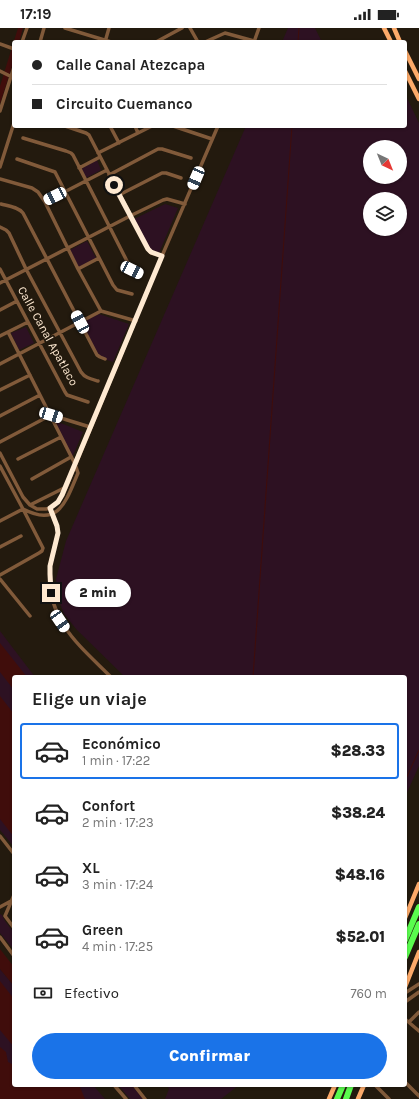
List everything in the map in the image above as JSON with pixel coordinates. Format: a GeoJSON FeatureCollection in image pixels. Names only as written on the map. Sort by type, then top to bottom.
{"type":"FeatureCollection","features":[{"type":"Feature","properties":{"kind":"highway"},"geometry":{"type":"LineString","coordinates":[[407,935],[419,907]]}},
{"type":"Feature","properties":{"kind":"highway"},"geometry":{"type":"LineString","coordinates":[[407,953],[419,924]]}},
{"type":"Feature","properties":{"kind":"highway"},"geometry":{"type":"LineString","coordinates":[[337,1099],[342,1087]]}},
{"type":"Feature","properties":{"kind":"highway"},"geometry":{"type":"LineString","coordinates":[[346,1099],[350,1087]]}},
{"type":"Feature","properties":{"kind":"main road"},"geometry":{"type":"LineString","coordinates":[[384,28],[390,40]]}},
{"type":"Feature","properties":{"kind":"main road"},"geometry":{"type":"LineString","coordinates":[[394,28],[399,40]]}},
{"type":"Feature","properties":{"kind":"main road"},"geometry":{"type":"LineString","coordinates":[[407,55],[419,79]]}},
{"type":"Feature","properties":{"kind":"main road"},"geometry":{"type":"LineString","coordinates":[[407,75],[419,99]]}},
{"type":"Feature","properties":{"kind":"main road"},"geometry":{"type":"LineString","coordinates":[[407,913],[419,884]]}},
{"type":"Feature","properties":{"kind":"main road"},"geometry":{"type":"LineString","coordinates":[[407,981],[419,952]]}},
{"type":"Feature","properties":{"kind":"main road"},"geometry":{"type":"LineString","coordinates":[[329,1099],[334,1087]]}},
{"type":"Feature","properties":{"kind":"main road"},"geometry":{"type":"LineString","coordinates":[[358,1099],[363,1087]]}},
{"type":"Feature","properties":{"kind":"street"},"geometry":{"type":"LineString","coordinates":[[23,40],[27,28]]}},
{"type":"Feature","properties":{"kind":"street"},"geometry":{"type":"LineString","coordinates":[[41,40],[44,28]]}},
{"type":"Feature","properties":{"kind":"street"},"geometry":{"type":"LineString","coordinates":[[65,28],[102,40]]}},
{"type":"Feature","properties":{"kind":"street"},"geometry":{"type":"LineString","coordinates":[[105,40],[109,28]]}},
{"type":"Feature","properties":{"kind":"street"},"geometry":{"type":"LineString","coordinates":[[160,40],[182,28]]}},
{"type":"Feature","properties":{"kind":"street"},"geometry":{"type":"LineString","coordinates":[[190,28],[197,40]]}},
{"type":"Feature","properties":{"kind":"street"},"geometry":{"type":"LineString","coordinates":[[255,40],[260,28]]}},
{"type":"Feature","properties":{"kind":"street"},"geometry":{"type":"LineString","coordinates":[[209,40],[225,33],[248,40]]}},
{"type":"Feature","properties":{"kind":"street"},"geometry":{"type":"LineString","coordinates":[[0,44],[12,48]]}},
{"type":"Feature","properties":{"kind":"street"},"geometry":{"type":"LineString","coordinates":[[0,110],[12,77],[2,72]]}},
{"type":"Feature","properties":{"kind":"street"},"geometry":{"type":"LineString","coordinates":[[0,166],[12,128]]}},
{"type":"Feature","properties":{"kind":"street"},"geometry":{"type":"LineString","coordinates":[[71,128],[89,135],[148,249],[151,252],[162,256]]}},
{"type":"Feature","properties":{"kind":"street"},"geometry":{"type":"LineString","coordinates":[[111,128],[119,143]]}},
{"type":"Feature","properties":{"kind":"street"},"geometry":{"type":"LineString","coordinates":[[136,128],[138,133]]}},
{"type":"Feature","properties":{"kind":"street"},"geometry":{"type":"LineString","coordinates":[[79,168],[119,143],[148,128]]}},
{"type":"Feature","properties":{"kind":"street"},"geometry":{"type":"LineString","coordinates":[[179,128],[212,139]]}},
{"type":"Feature","properties":{"kind":"street"},"geometry":{"type":"LineString","coordinates":[[0,453],[23,497],[30,505],[37,508],[46,509],[53,506],[61,499],[217,128]]}},
{"type":"Feature","properties":{"kind":"street"},"geometry":{"type":"LineString","coordinates":[[23,138],[71,153],[130,267],[141,274]]}},
{"type":"Feature","properties":{"kind":"street"},"geometry":{"type":"LineString","coordinates":[[109,175],[158,149],[191,158]]}},
{"type":"Feature","properties":{"kind":"street"},"geometry":{"type":"LineString","coordinates":[[17,160],[55,172],[114,288],[132,294]]}},
{"type":"Feature","properties":{"kind":"street"},"geometry":{"type":"LineString","coordinates":[[44,202],[107,170]]}},
{"type":"Feature","properties":{"kind":"street"},"geometry":{"type":"LineString","coordinates":[[120,195],[162,173],[181,178]]}},
{"type":"Feature","properties":{"kind":"street"},"geometry":{"type":"LineString","coordinates":[[0,179],[35,189],[44,202],[101,311]]}},
{"type":"Feature","properties":{"kind":"street"},"geometry":{"type":"LineString","coordinates":[[0,284],[26,269],[162,200],[166,199],[185,204]]}},
{"type":"Feature","properties":{"kind":"street"},"geometry":{"type":"LineString","coordinates":[[1,204],[18,209],[23,213],[97,355],[105,359]]}},
{"type":"Feature","properties":{"kind":"street"},"geometry":{"type":"LineString","coordinates":[[0,227],[9,233],[26,269],[83,376],[98,381]]}},
{"type":"Feature","properties":{"kind":"street"},"geometry":{"type":"LineString","coordinates":[[78,269],[99,258]]}},
{"type":"Feature","properties":{"kind":"street","name":"Calle Canal Apatlaco"},"geometry":{"type":"LineString","coordinates":[[0,269],[65,392],[67,395],[88,402]]}},
{"type":"Feature","properties":{"kind":"street"},"geometry":{"type":"LineString","coordinates":[[0,310],[17,301]]}},
{"type":"Feature","properties":{"kind":"street"},"geometry":{"type":"LineString","coordinates":[[0,364],[101,311],[136,321]]}},
{"type":"Feature","properties":{"kind":"street"},"geometry":{"type":"LineString","coordinates":[[0,336],[28,322]]}},
{"type":"Feature","properties":{"kind":"street"},"geometry":{"type":"LineString","coordinates":[[0,521],[23,509],[41,515],[52,514],[67,500],[78,473],[51,415],[8,332]]}},
{"type":"Feature","properties":{"kind":"street"},"geometry":{"type":"LineString","coordinates":[[0,390],[30,375]]}},
{"type":"Feature","properties":{"kind":"street"},"geometry":{"type":"LineString","coordinates":[[0,416],[40,395]]}},
{"type":"Feature","properties":{"kind":"street"},"geometry":{"type":"LineString","coordinates":[[0,442],[51,415],[90,427]]}},
{"type":"Feature","properties":{"kind":"street"},"geometry":{"type":"LineString","coordinates":[[18,459],[61,437]]}},
{"type":"Feature","properties":{"kind":"street"},"geometry":{"type":"LineString","coordinates":[[32,479],[71,457]]}},
{"type":"Feature","properties":{"kind":"street"},"geometry":{"type":"LineString","coordinates":[[0,468],[43,548],[42,551],[0,575]]}},
{"type":"Feature","properties":{"kind":"street"},"geometry":{"type":"LineString","coordinates":[[30,505],[66,487]]}},
{"type":"Feature","properties":{"kind":"street"},"geometry":{"type":"LineString","coordinates":[[50,508],[58,530],[51,560],[50,574],[51,593],[57,613],[66,630],[110,675]]}},
{"type":"Feature","properties":{"kind":"street"},"geometry":{"type":"LineString","coordinates":[[0,547],[21,536]]}},
{"type":"Feature","properties":{"kind":"street"},"geometry":{"type":"LineString","coordinates":[[0,579],[30,616]]}},
{"type":"Feature","properties":{"kind":"street"},"geometry":{"type":"LineString","coordinates":[[0,836],[12,851]]}},
{"type":"Feature","properties":{"kind":"street"},"geometry":{"type":"LineString","coordinates":[[0,907],[11,901]]}},
{"type":"Feature","properties":{"kind":"street"},"geometry":{"type":"LineString","coordinates":[[11,901],[6,916],[12,925]]}},
{"type":"Feature","properties":{"kind":"street"},"geometry":{"type":"LineString","coordinates":[[0,937],[12,953]]}},
{"type":"Feature","properties":{"kind":"street"},"geometry":{"type":"LineString","coordinates":[[407,992],[418,988]]}},
{"type":"Feature","properties":{"kind":"street"},"geometry":{"type":"LineString","coordinates":[[407,1000],[418,988]]}},
{"type":"Feature","properties":{"kind":"street"},"geometry":{"type":"LineString","coordinates":[[419,1012],[409,1022],[419,1031]]}},
{"type":"Feature","properties":{"kind":"street"},"geometry":{"type":"LineString","coordinates":[[407,1084],[419,1096]]}},
{"type":"Feature","properties":{"kind":"street"},"geometry":{"type":"LineString","coordinates":[[116,1087],[126,1099]]}},
{"type":"Feature","properties":{"kind":"street"},"geometry":{"type":"LineString","coordinates":[[136,1087],[145,1099]]}},
{"type":"Feature","properties":{"kind":"street"},"geometry":{"type":"LineString","coordinates":[[377,1087],[389,1099]]}},
{"type":"Feature","properties":{"kind":"shaded area"},"geometry":{"type":"Polygon","coordinates":[[[18,28],[23,28],[20,40],[14,40],[18,28]]]}},
{"type":"Feature","properties":{"kind":"shaded area"},"geometry":{"type":"Polygon","coordinates":[[[288,28],[315,28],[321,40],[283,40],[288,28]]]}},
{"type":"Feature","properties":{"kind":"shaded area"},"geometry":{"type":"Polygon","coordinates":[[[12,47],[12,66],[0,104],[0,86],[12,47]]]}},
{"type":"Feature","properties":{"kind":"shaded area"},"geometry":{"type":"Polygon","coordinates":[[[407,98],[419,123],[419,766],[407,793],[407,675],[123,675],[77,630],[64,614],[57,596],[56,579],[66,541],[245,128],[407,128],[407,98]]]}},
{"type":"Feature","properties":{"kind":"shaded area"},"geometry":{"type":"Polygon","coordinates":[[[97,160],[101,170],[84,179],[79,170],[97,160]]]}},
{"type":"Feature","properties":{"kind":"shaded area"},"geometry":{"type":"Polygon","coordinates":[[[165,204],[178,208],[159,253],[150,249],[134,219],[165,204]]]}},
{"type":"Feature","properties":{"kind":"shaded area"},"geometry":{"type":"Polygon","coordinates":[[[87,241],[96,258],[77,268],[68,251],[87,241]]]}},
{"type":"Feature","properties":{"kind":"shaded area"},"geometry":{"type":"Polygon","coordinates":[[[99,314],[129,324],[113,362],[98,357],[81,323],[99,314]]]}},
{"type":"Feature","properties":{"kind":"shaded area"},"geometry":{"type":"Polygon","coordinates":[[[26,327],[34,343],[19,350],[11,333],[26,327]]]}},
{"type":"Feature","properties":{"kind":"shaded area"},"geometry":{"type":"Polygon","coordinates":[[[51,419],[83,432],[71,460],[51,419]]]}},
{"type":"Feature","properties":{"kind":"shaded area"},"geometry":{"type":"Polygon","coordinates":[[[0,631],[33,675],[12,675],[12,845],[0,830],[0,631]]]}},
{"type":"Feature","properties":{"kind":"shaded area"},"geometry":{"type":"Polygon","coordinates":[[[0,643],[25,675],[12,675],[12,687],[0,672],[0,643]]]}},
{"type":"Feature","properties":{"kind":"shaded area"},"geometry":{"type":"Polygon","coordinates":[[[0,696],[12,711],[12,834],[0,819],[0,696]]]}},
{"type":"Feature","properties":{"kind":"shaded area"},"geometry":{"type":"Polygon","coordinates":[[[0,914],[12,930],[12,948],[0,933],[0,914]]]}},
{"type":"Feature","properties":{"kind":"shaded area"},"geometry":{"type":"Polygon","coordinates":[[[0,949],[12,964],[12,984],[0,969],[0,949]]]}},
{"type":"Feature","properties":{"kind":"shaded area"},"geometry":{"type":"Polygon","coordinates":[[[0,969],[12,984],[12,1087],[95,1087],[105,1099],[0,1099],[0,969]]]}},
{"type":"Feature","properties":{"kind":"shaded area"},"geometry":{"type":"Polygon","coordinates":[[[0,981],[12,996],[12,1045],[0,1030],[0,981]]]}},
{"type":"Feature","properties":{"kind":"shaded area"},"geometry":{"type":"Polygon","coordinates":[[[0,1047],[6,1052],[8,1062],[12,1064],[12,1087],[80,1087],[85,1099],[0,1099],[0,1047]]]}},
{"type":"Feature","properties":{"kind":"shaded area"},"geometry":{"type":"Polygon","coordinates":[[[120,1087],[134,1087],[143,1099],[130,1099],[120,1087]]]}},
{"type":"Feature","properties":{"kind":"shaded area"},"geometry":{"type":"Polygon","coordinates":[[[168,1087],[236,1087],[221,1099],[165,1099],[169,1089],[168,1087]]]}},
{"type":"Feature","properties":{"kind":"waterway"},"geometry":{"type":"LineString","coordinates":[[298,40],[299,28]]}},
{"type":"Feature","properties":{"kind":"waterway"},"geometry":{"type":"LineString","coordinates":[[253,675],[292,128]]}},
{"type":"Feature","properties":{"kind":"waterway"},"geometry":{"type":"LineString","coordinates":[[407,777],[419,750]]}},
{"type":"Feature","properties":{"kind":"route"},"geometry":{"type":"LineString","coordinates":[[51,593],[50,566],[58,530],[50,508],[61,499],[162,256],[151,252],[148,249],[114,185]]}}]}
